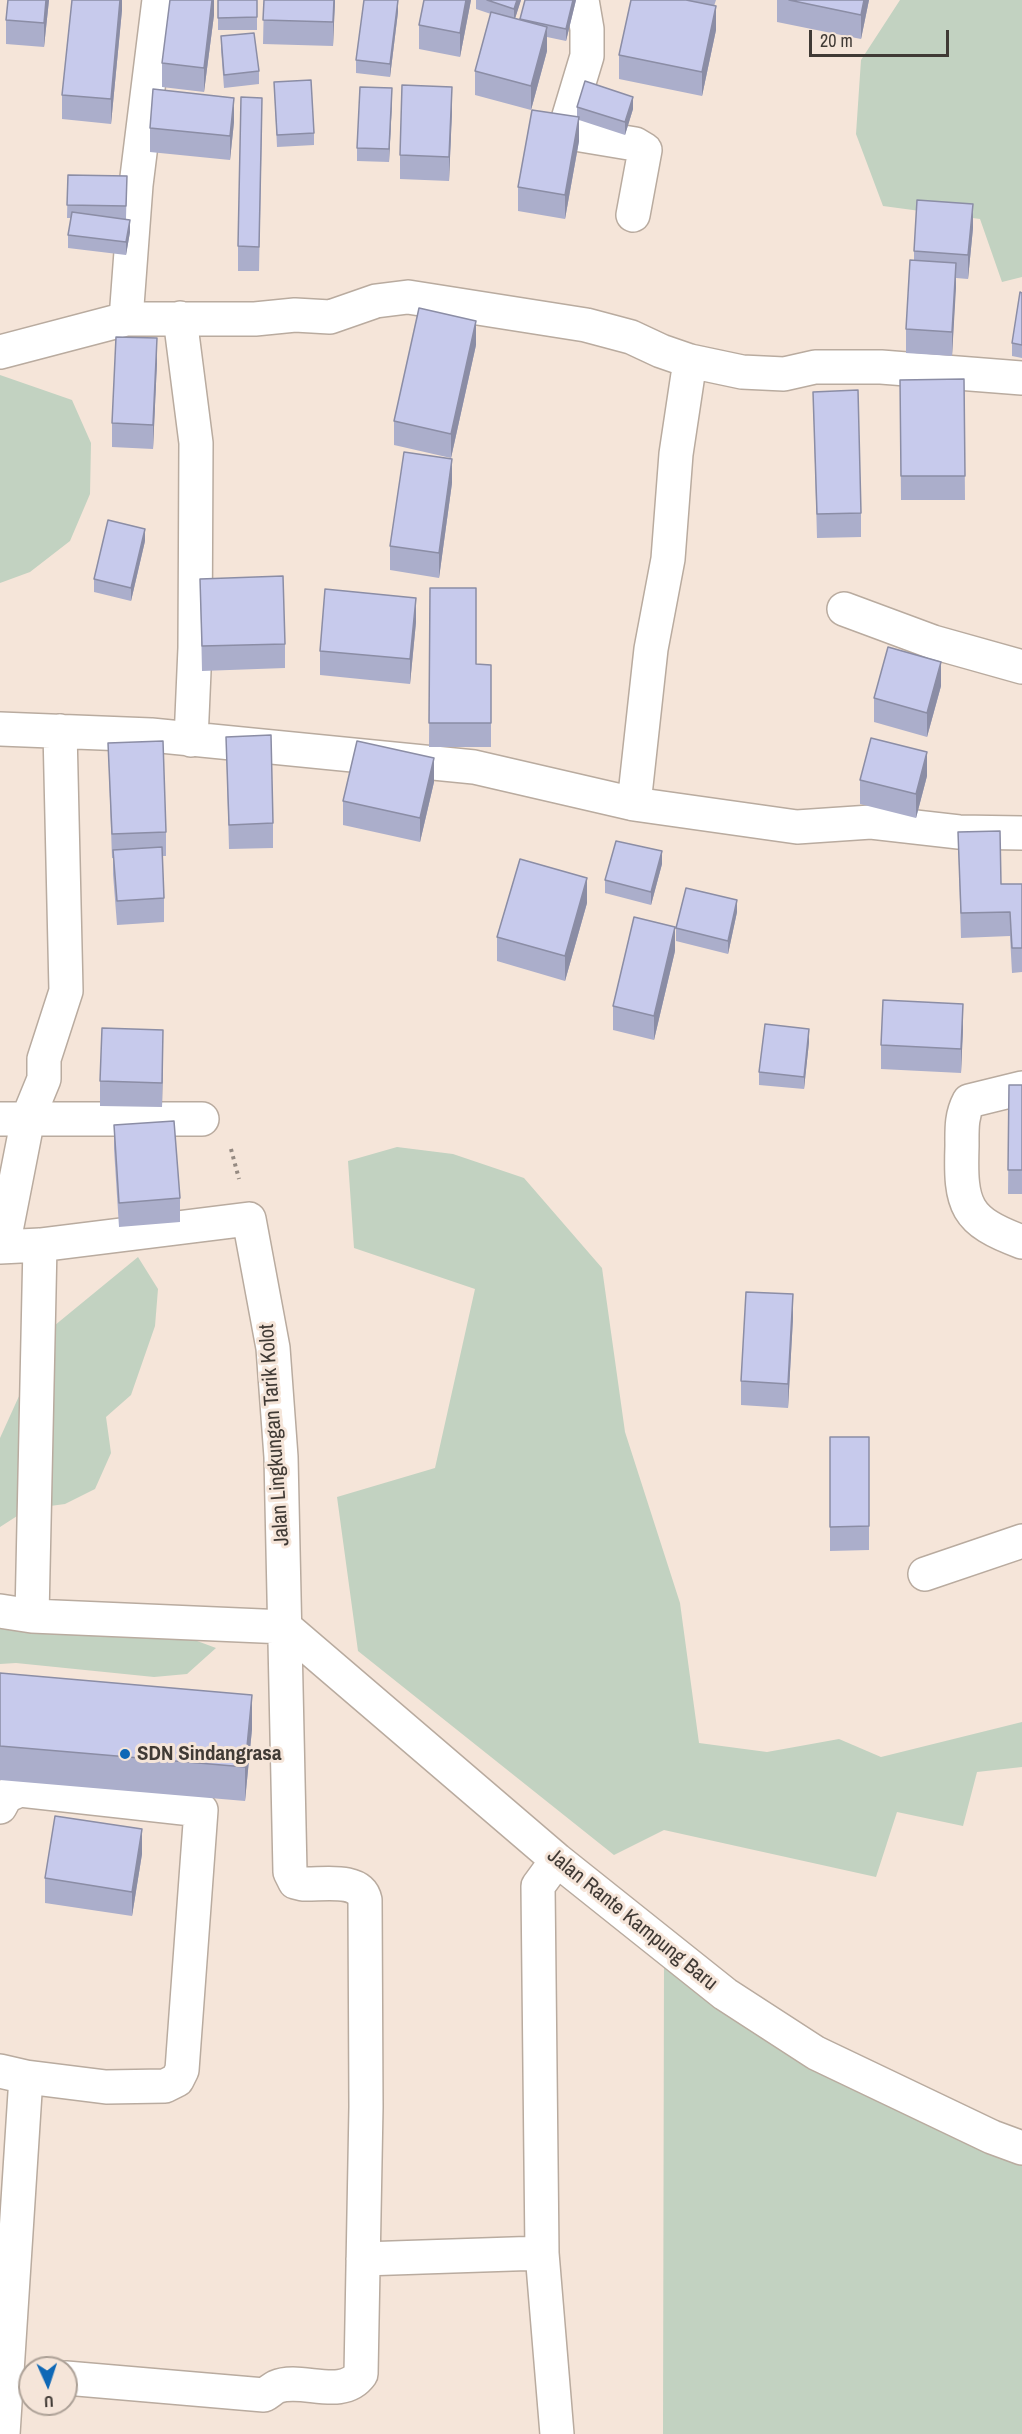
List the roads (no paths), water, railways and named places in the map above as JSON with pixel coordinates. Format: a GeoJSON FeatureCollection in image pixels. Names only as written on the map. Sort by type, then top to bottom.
{"type":"FeatureCollection","features":[{"type":"Feature","properties":{"kind":"street"},"geometry":{"type":"LineString","coordinates":[[126,319],[136,185],[159,0]]}},
{"type":"Feature","properties":{"kind":"street"},"geometry":{"type":"LineString","coordinates":[[582,0],[587,29],[587,56],[565,129],[569,133],[634,144],[645,150],[633,214]]}},
{"type":"Feature","properties":{"kind":"street"},"geometry":{"type":"LineString","coordinates":[[0,352],[126,319],[255,319],[295,315],[330,316],[376,301],[408,297],[586,325],[631,337],[690,361],[742,372],[784,374],[815,367],[881,367],[1022,378]]}},
{"type":"Feature","properties":{"kind":"street"},"geometry":{"type":"LineString","coordinates":[[180,318],[196,443],[195,648],[191,740]]}},
{"type":"Feature","properties":{"kind":"street"},"geometry":{"type":"LineString","coordinates":[[634,804],[651,649],[668,559],[676,454],[690,361]]}},
{"type":"Feature","properties":{"kind":"street"},"geometry":{"type":"LineString","coordinates":[[844,609],[933,642],[1022,667]]}},
{"type":"Feature","properties":{"kind":"street"},"geometry":{"type":"LineString","coordinates":[[0,729],[151,735],[474,767],[634,804],[797,827],[872,822],[959,832],[1022,833]]}},
{"type":"Feature","properties":{"kind":"street"},"geometry":{"type":"LineString","coordinates":[[32,1616],[40,1245],[1,1246],[14,1118],[44,1079],[44,1059],[66,991],[60,731]]}},
{"type":"Feature","properties":{"kind":"street"},"geometry":{"type":"LineString","coordinates":[[1022,1089],[983,1095],[969,1101],[963,1113],[962,1162],[965,1202],[975,1217],[991,1230],[1022,1242]]}},
{"type":"Feature","properties":{"kind":"street"},"geometry":{"type":"LineString","coordinates":[[14,1118],[202,1119]]}},
{"type":"Feature","properties":{"kind":"street","name":"Jalan Lingkungan Tarik Kolot"},"geometry":{"type":"LineString","coordinates":[[40,1245],[249,1219],[273,1348],[281,1457],[290,1872],[295,1882],[303,1884],[356,1886],[363,1892],[365,1900],[363,2259]]}},
{"type":"Feature","properties":{"kind":"street"},"geometry":{"type":"LineString","coordinates":[[925,1574],[1022,1541]]}},
{"type":"Feature","properties":{"kind":"street"},"geometry":{"type":"LineString","coordinates":[[0,1611],[32,1616],[285,1627]]}},
{"type":"Feature","properties":{"kind":"street","name":"Jalan Rante Kampung Baru"},"geometry":{"type":"LineString","coordinates":[[285,1627],[557,1860],[725,1995],[816,2053],[1022,2148]]}},
{"type":"Feature","properties":{"kind":"street"},"geometry":{"type":"LineString","coordinates":[[0,1807],[6,1796],[20,1790],[201,1810],[182,2070],[177,2080],[165,2086],[106,2087],[13,2074],[18,2374],[3,2434]]}},
{"type":"Feature","properties":{"kind":"street"},"geometry":{"type":"LineString","coordinates":[[557,1860],[538,1886],[542,2253],[557,2434]]}},
{"type":"Feature","properties":{"kind":"street"},"geometry":{"type":"LineString","coordinates":[[78,2379],[264,2395],[278,2386],[345,2386],[356,2381],[361,2374],[363,2259],[542,2253]]}},
{"type":"Feature","properties":{"kind":"place","name":"SDN Sindangrasa"},"geometry":{"type":"Point","coordinates":[125,1754]}}]}
